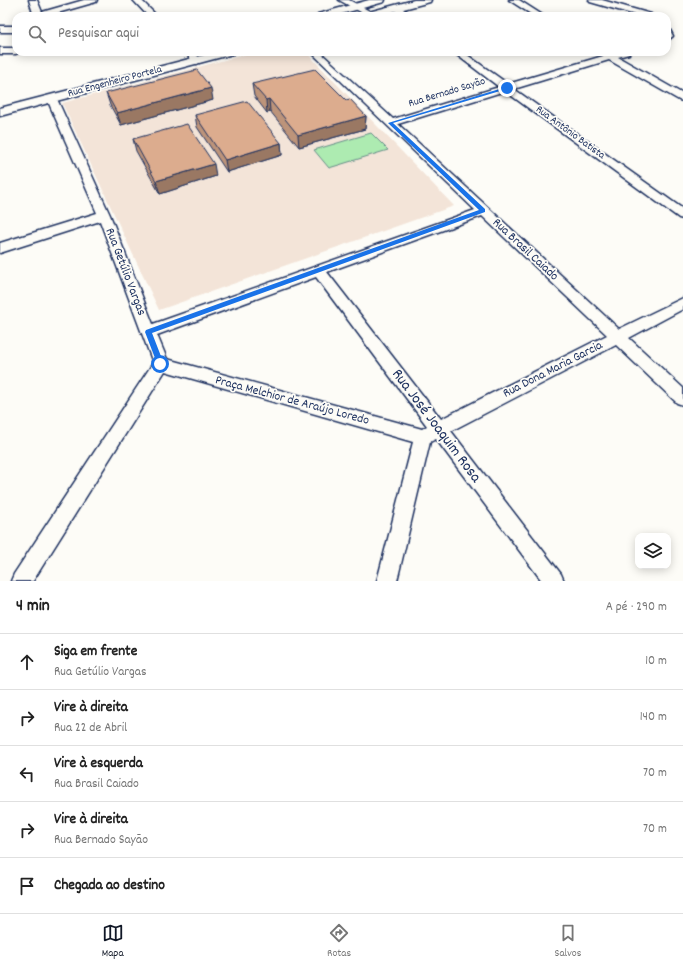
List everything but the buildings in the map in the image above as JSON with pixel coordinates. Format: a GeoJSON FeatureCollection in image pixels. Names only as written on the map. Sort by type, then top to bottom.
{"type":"FeatureCollection","features":[{"type":"Feature","properties":{"kind":"street"},"geometry":{"type":"LineString","coordinates":[[32,0],[37,12]]}},
{"type":"Feature","properties":{"kind":"street"},"geometry":{"type":"LineString","coordinates":[[53,12],[94,0]]}},
{"type":"Feature","properties":{"kind":"street"},"geometry":{"type":"LineString","coordinates":[[137,0],[149,12]]}},
{"type":"Feature","properties":{"kind":"street"},"geometry":{"type":"LineString","coordinates":[[343,0],[364,12]]}},
{"type":"Feature","properties":{"kind":"street"},"geometry":{"type":"LineString","coordinates":[[337,12],[380,0]]}},
{"type":"Feature","properties":{"kind":"street"},"geometry":{"type":"LineString","coordinates":[[380,12],[426,0]]}},
{"type":"Feature","properties":{"kind":"street"},"geometry":{"type":"LineString","coordinates":[[513,0],[533,12]]}},
{"type":"Feature","properties":{"kind":"street"},"geometry":{"type":"LineString","coordinates":[[593,0],[634,12]]}},
{"type":"Feature","properties":{"kind":"street"},"geometry":{"type":"LineString","coordinates":[[396,8],[402,12]]}},
{"type":"Feature","properties":{"kind":"street"},"geometry":{"type":"LineString","coordinates":[[0,29],[12,28]]}},
{"type":"Feature","properties":{"kind":"street"},"geometry":{"type":"LineString","coordinates":[[0,52],[12,51]]}},
{"type":"Feature","properties":{"kind":"street","name":"Rua Engenheiro Portela"},"geometry":{"type":"LineString","coordinates":[[0,103],[183,56]]}},
{"type":"Feature","properties":{"kind":"street","name":"Rua Engenheiro Portela"},"geometry":{"type":"LineString","coordinates":[[0,112],[52,99],[185,56]]}},
{"type":"Feature","properties":{"kind":"street","name":"Rua Brasil Caiado"},"geometry":{"type":"LineString","coordinates":[[319,56],[683,398]]}},
{"type":"Feature","properties":{"kind":"street","name":"Rua Antônio Batista"},"geometry":{"type":"LineString","coordinates":[[463,56],[683,215]]}},
{"type":"Feature","properties":{"kind":"street","name":"Rua Bernado Sayão"},"geometry":{"type":"LineString","coordinates":[[390,123],[507,88],[601,56]]}},
{"type":"Feature","properties":{"kind":"street"},"geometry":{"type":"LineString","coordinates":[[610,56],[683,98]]}},
{"type":"Feature","properties":{"kind":"street","name":"Rua Getúlio Vargas"},"geometry":{"type":"LineString","coordinates":[[52,99],[104,215],[160,364]]}},
{"type":"Feature","properties":{"kind":"street"},"geometry":{"type":"LineString","coordinates":[[148,332],[483,210]]}},
{"type":"Feature","properties":{"kind":"street"},"geometry":{"type":"LineString","coordinates":[[0,248],[104,215]]}},
{"type":"Feature","properties":{"kind":"street","name":"Rua José Joaquim Rosa"},"geometry":{"type":"LineString","coordinates":[[318,270],[431,433],[554,581]]}},
{"type":"Feature","properties":{"kind":"street","name":"Rua Dona Maria Garcia"},"geometry":{"type":"LineString","coordinates":[[431,433],[683,304]]}},
{"type":"Feature","properties":{"kind":"street"},"geometry":{"type":"LineString","coordinates":[[21,581],[160,364]]}},
{"type":"Feature","properties":{"kind":"street","name":"Praça Melchior de Araújo Loredo"},"geometry":{"type":"LineString","coordinates":[[160,364],[431,433]]}},
{"type":"Feature","properties":{"kind":"street"},"geometry":{"type":"LineString","coordinates":[[387,581],[431,433]]}},
{"type":"Feature","properties":{"kind":"shaded area"},"geometry":{"type":"Polygon","coordinates":[[[240,56],[310,56],[454,206],[159,310],[62,103],[240,56]],[[315,81],[267,112],[270,111],[285,129],[315,81]],[[212,100],[110,105],[121,125],[212,100]]]}},
{"type":"Feature","properties":{"kind":"green space"},"geometry":{"type":"Polygon","coordinates":[[[371,133],[388,150],[329,168],[314,150],[371,133]]]}},
{"type":"Feature","properties":{"kind":"route"},"geometry":{"type":"LineString","coordinates":[[160,364],[148,332],[483,210],[390,123],[507,88]]}}]}
